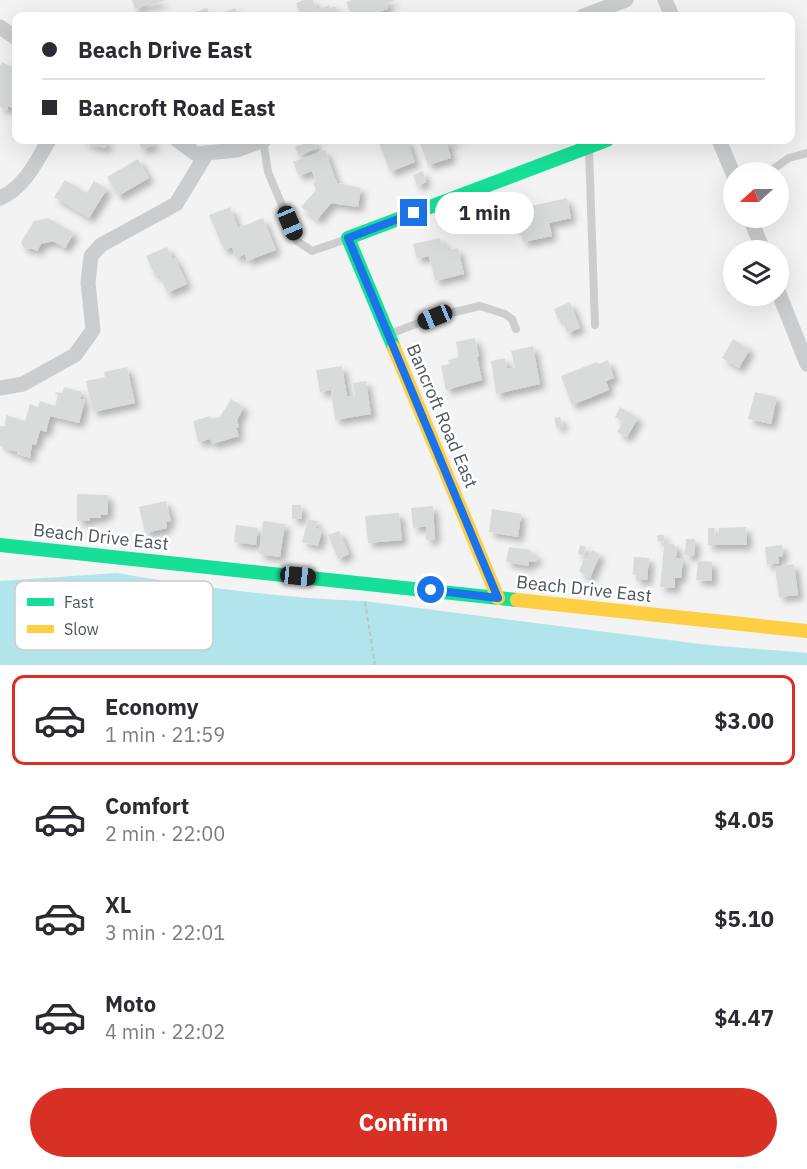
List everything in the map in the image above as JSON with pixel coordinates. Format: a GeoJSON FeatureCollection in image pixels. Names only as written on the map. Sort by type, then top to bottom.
{"type":"FeatureCollection","features":[{"type":"Feature","properties":{"kind":"main road"},"geometry":{"type":"LineString","coordinates":[[348,238],[595,144]]}},
{"type":"Feature","properties":{"kind":"main road","name":"Bancroft Road East"},"geometry":{"type":"LineString","coordinates":[[348,238],[498,598]]}},
{"type":"Feature","properties":{"kind":"main road","name":"Beach Drive East"},"geometry":{"type":"LineString","coordinates":[[0,545],[807,632]]}},
{"type":"Feature","properties":{"kind":"street"},"geometry":{"type":"LineString","coordinates":[[594,12],[626,0]]}},
{"type":"Feature","properties":{"kind":"street"},"geometry":{"type":"LineString","coordinates":[[0,198],[6,196],[32,171],[47,144]]}},
{"type":"Feature","properties":{"kind":"street"},"geometry":{"type":"LineString","coordinates":[[182,144],[196,154],[237,150],[253,144]]}},
{"type":"Feature","properties":{"kind":"street"},"geometry":{"type":"LineString","coordinates":[[721,144],[728,162]]}},
{"type":"Feature","properties":{"kind":"street"},"geometry":{"type":"LineString","coordinates":[[0,388],[23,384],[75,356],[93,330],[88,283],[92,256],[101,245],[176,204],[207,153]]}},
{"type":"Feature","properties":{"kind":"street"},"geometry":{"type":"LineString","coordinates":[[784,306],[807,364]]}},
{"type":"Feature","properties":{"kind":"lane"},"geometry":{"type":"LineString","coordinates":[[264,144],[268,172],[297,241],[312,251],[348,238]]}},
{"type":"Feature","properties":{"kind":"lane"},"geometry":{"type":"LineString","coordinates":[[589,146],[595,325]]}},
{"type":"Feature","properties":{"kind":"lane"},"geometry":{"type":"LineString","coordinates":[[783,162],[807,153]]}},
{"type":"Feature","properties":{"kind":"lane"},"geometry":{"type":"LineString","coordinates":[[388,334],[435,317],[480,306],[505,314],[512,319],[516,329]]}},
{"type":"Feature","properties":{"kind":"path"},"geometry":{"type":"LineString","coordinates":[[364,601],[375,665]]}},
{"type":"Feature","properties":{"kind":"water"},"geometry":{"type":"Polygon","coordinates":[[[117,573],[167,581],[15,581],[15,650],[213,650],[213,587],[364,601],[708,645],[807,653],[807,665],[0,665],[0,581],[117,573]]]}},
{"type":"Feature","properties":{"kind":"building"},"geometry":{"type":"Polygon","coordinates":[[[132,0],[165,0],[135,9],[132,0]]]}},
{"type":"Feature","properties":{"kind":"building"},"geometry":{"type":"Polygon","coordinates":[[[313,0],[317,10],[329,5],[330,8],[335,6],[338,12],[299,12],[296,3],[313,0]]]}},
{"type":"Feature","properties":{"kind":"building"},"geometry":{"type":"Polygon","coordinates":[[[395,0],[386,4],[388,9],[379,12],[350,12],[346,2],[395,0]]]}},
{"type":"Feature","properties":{"kind":"building"},"geometry":{"type":"Polygon","coordinates":[[[207,8],[209,12],[196,12],[207,8]]]}},
{"type":"Feature","properties":{"kind":"building"},"geometry":{"type":"Polygon","coordinates":[[[235,8],[236,12],[225,12],[235,8]]]}},
{"type":"Feature","properties":{"kind":"building"},"geometry":{"type":"Polygon","coordinates":[[[2,62],[12,67],[12,108],[8,106],[7,110],[0,107],[0,66],[2,62]]]}},
{"type":"Feature","properties":{"kind":"building"},"geometry":{"type":"Polygon","coordinates":[[[88,144],[106,144],[105,148],[88,144]]]}},
{"type":"Feature","properties":{"kind":"building"},"geometry":{"type":"Polygon","coordinates":[[[140,144],[154,145],[142,149],[140,144]]]}},
{"type":"Feature","properties":{"kind":"building"},"geometry":{"type":"Polygon","coordinates":[[[303,144],[315,144],[317,148],[299,156],[295,147],[303,144]]]}},
{"type":"Feature","properties":{"kind":"building"},"geometry":{"type":"Polygon","coordinates":[[[380,144],[408,144],[415,162],[390,172],[380,144]]]}},
{"type":"Feature","properties":{"kind":"building"},"geometry":{"type":"Polygon","coordinates":[[[420,144],[447,144],[451,158],[428,165],[420,144]]]}},
{"type":"Feature","properties":{"kind":"building"},"geometry":{"type":"Polygon","coordinates":[[[325,150],[337,183],[361,188],[358,207],[331,203],[317,220],[301,207],[316,190],[313,183],[316,181],[312,171],[299,176],[293,162],[325,150]]]}},
{"type":"Feature","properties":{"kind":"building"},"geometry":{"type":"Polygon","coordinates":[[[138,159],[149,178],[118,196],[107,177],[138,159]]]}},
{"type":"Feature","properties":{"kind":"building"},"geometry":{"type":"Polygon","coordinates":[[[423,171],[426,182],[417,186],[413,175],[423,171]]]}},
{"type":"Feature","properties":{"kind":"building"},"geometry":{"type":"Polygon","coordinates":[[[65,180],[87,193],[94,181],[107,189],[89,218],[54,197],[65,180]]]}},
{"type":"Feature","properties":{"kind":"building"},"geometry":{"type":"Polygon","coordinates":[[[567,198],[571,218],[549,223],[552,236],[523,242],[520,228],[514,229],[511,214],[519,213],[518,209],[567,198]]]}},
{"type":"Feature","properties":{"kind":"building"},"geometry":{"type":"Polygon","coordinates":[[[230,207],[238,228],[263,218],[276,250],[247,261],[245,254],[236,258],[232,247],[224,250],[209,215],[230,207]]]}},
{"type":"Feature","properties":{"kind":"building"},"geometry":{"type":"Polygon","coordinates":[[[48,218],[74,233],[65,248],[53,241],[41,244],[37,251],[23,247],[21,242],[34,221],[48,218]]]}},
{"type":"Feature","properties":{"kind":"building"},"geometry":{"type":"Polygon","coordinates":[[[440,238],[441,244],[446,243],[448,251],[458,248],[464,274],[435,281],[429,256],[417,259],[413,244],[440,238]]]}},
{"type":"Feature","properties":{"kind":"building"},"geometry":{"type":"Polygon","coordinates":[[[167,247],[173,259],[175,258],[187,284],[167,293],[159,274],[155,276],[146,256],[167,247]]]}},
{"type":"Feature","properties":{"kind":"building"},"geometry":{"type":"Polygon","coordinates":[[[570,302],[580,328],[567,333],[562,318],[558,320],[554,309],[570,302]]]}},
{"type":"Feature","properties":{"kind":"building"},"geometry":{"type":"Polygon","coordinates":[[[475,338],[482,380],[446,390],[441,366],[449,364],[448,360],[459,357],[456,342],[475,338]]]}},
{"type":"Feature","properties":{"kind":"building"},"geometry":{"type":"Polygon","coordinates":[[[733,339],[750,349],[739,368],[722,358],[733,339]]]}},
{"type":"Feature","properties":{"kind":"building"},"geometry":{"type":"Polygon","coordinates":[[[533,346],[540,384],[496,394],[491,361],[505,358],[507,369],[515,368],[511,351],[533,346]]]}},
{"type":"Feature","properties":{"kind":"building"},"geometry":{"type":"Polygon","coordinates":[[[608,360],[614,378],[606,381],[609,390],[572,405],[561,376],[608,360]]]}},
{"type":"Feature","properties":{"kind":"building"},"geometry":{"type":"Polygon","coordinates":[[[342,366],[347,397],[355,396],[353,383],[366,381],[371,414],[335,420],[331,390],[320,392],[316,370],[342,366]]]}},
{"type":"Feature","properties":{"kind":"building"},"geometry":{"type":"Polygon","coordinates":[[[127,367],[135,403],[93,412],[86,381],[105,377],[104,372],[127,367]]]}},
{"type":"Feature","properties":{"kind":"building"},"geometry":{"type":"Polygon","coordinates":[[[64,387],[82,392],[80,399],[85,400],[79,423],[50,416],[46,432],[40,430],[36,445],[32,444],[30,458],[6,449],[6,446],[0,446],[0,426],[5,426],[6,415],[25,421],[30,404],[38,407],[40,401],[55,406],[58,395],[55,394],[56,392],[62,393],[64,387]]]}},
{"type":"Feature","properties":{"kind":"building"},"geometry":{"type":"Polygon","coordinates":[[[755,392],[777,397],[771,424],[748,419],[755,392]]]}},
{"type":"Feature","properties":{"kind":"building"},"geometry":{"type":"Polygon","coordinates":[[[231,399],[244,407],[237,420],[239,427],[236,428],[239,436],[212,444],[210,439],[198,442],[193,421],[210,416],[211,419],[220,417],[231,399]]]}},
{"type":"Feature","properties":{"kind":"building"},"geometry":{"type":"Polygon","coordinates":[[[620,407],[638,418],[627,437],[617,432],[623,422],[615,417],[620,407]]]}},
{"type":"Feature","properties":{"kind":"building"},"geometry":{"type":"Polygon","coordinates":[[[560,417],[563,426],[557,428],[554,418],[560,417]]]}},
{"type":"Feature","properties":{"kind":"building"},"geometry":{"type":"Polygon","coordinates":[[[77,494],[108,495],[108,515],[101,515],[101,518],[90,518],[90,521],[77,521],[77,494]]]}},
{"type":"Feature","properties":{"kind":"building"},"geometry":{"type":"Polygon","coordinates":[[[166,501],[171,521],[166,522],[167,528],[145,533],[139,507],[166,501]]]}},
{"type":"Feature","properties":{"kind":"building"},"geometry":{"type":"Polygon","coordinates":[[[292,505],[301,505],[302,519],[292,519],[292,505]]]}},
{"type":"Feature","properties":{"kind":"building"},"geometry":{"type":"Polygon","coordinates":[[[433,506],[435,539],[426,540],[426,526],[413,528],[411,508],[433,506]]]}},
{"type":"Feature","properties":{"kind":"building"},"geometry":{"type":"Polygon","coordinates":[[[492,509],[521,514],[518,537],[489,532],[492,509]]]}},
{"type":"Feature","properties":{"kind":"building"},"geometry":{"type":"Polygon","coordinates":[[[399,513],[402,540],[368,543],[365,516],[399,513]]]}},
{"type":"Feature","properties":{"kind":"building"},"geometry":{"type":"Polygon","coordinates":[[[308,519],[317,521],[315,528],[322,530],[318,546],[302,542],[308,519]]]}},
{"type":"Feature","properties":{"kind":"building"},"geometry":{"type":"Polygon","coordinates":[[[263,521],[285,524],[280,557],[259,554],[263,521]]]}},
{"type":"Feature","properties":{"kind":"building"},"geometry":{"type":"Polygon","coordinates":[[[236,525],[258,528],[256,545],[234,542],[236,525]]]}},
{"type":"Feature","properties":{"kind":"building"},"geometry":{"type":"Polygon","coordinates":[[[746,527],[747,545],[708,545],[708,528],[715,528],[714,535],[719,535],[719,528],[746,527]]]}},
{"type":"Feature","properties":{"kind":"building"},"geometry":{"type":"Polygon","coordinates":[[[339,531],[349,554],[338,559],[328,535],[339,531]]]}},
{"type":"Feature","properties":{"kind":"building"},"geometry":{"type":"Polygon","coordinates":[[[657,535],[664,535],[664,541],[658,542],[657,535]]]}},
{"type":"Feature","properties":{"kind":"building"},"geometry":{"type":"Polygon","coordinates":[[[686,539],[695,539],[694,556],[685,555],[686,539]]]}},
{"type":"Feature","properties":{"kind":"building"},"geometry":{"type":"Polygon","coordinates":[[[667,543],[677,547],[676,558],[683,558],[681,578],[675,578],[675,588],[660,587],[664,546],[667,546],[667,543]]]}},
{"type":"Feature","properties":{"kind":"building"},"geometry":{"type":"Polygon","coordinates":[[[580,545],[586,547],[583,556],[578,554],[580,545]]]}},
{"type":"Feature","properties":{"kind":"building"},"geometry":{"type":"Polygon","coordinates":[[[782,545],[783,556],[778,557],[779,563],[767,565],[765,547],[782,545]]]}},
{"type":"Feature","properties":{"kind":"building"},"geometry":{"type":"Polygon","coordinates":[[[509,547],[531,550],[530,554],[537,555],[536,562],[529,561],[529,566],[506,562],[509,547]]]}},
{"type":"Feature","properties":{"kind":"building"},"geometry":{"type":"Polygon","coordinates":[[[592,550],[600,554],[590,578],[579,571],[584,559],[587,561],[592,550]]]}},
{"type":"Feature","properties":{"kind":"building"},"geometry":{"type":"Polygon","coordinates":[[[634,557],[649,558],[647,580],[636,580],[636,575],[633,575],[634,557]]]}},
{"type":"Feature","properties":{"kind":"building"},"geometry":{"type":"Polygon","coordinates":[[[698,561],[712,562],[712,581],[696,580],[698,561]]]}},
{"type":"Feature","properties":{"kind":"building"},"geometry":{"type":"Polygon","coordinates":[[[794,564],[798,595],[779,597],[775,567],[794,564]]]}},
{"type":"Feature","properties":{"kind":"traffic: fast"},"geometry":{"type":"LineString","coordinates":[[394,348],[348,238],[596,144]]}},
{"type":"Feature","properties":{"kind":"traffic: fast"},"geometry":{"type":"LineString","coordinates":[[0,545],[517,600]]}},
{"type":"Feature","properties":{"kind":"traffic: slow"},"geometry":{"type":"LineString","coordinates":[[394,348],[498,598]]}},
{"type":"Feature","properties":{"kind":"traffic: slow"},"geometry":{"type":"LineString","coordinates":[[517,600],[807,631]]}},
{"type":"Feature","properties":{"kind":"route"},"geometry":{"type":"LineString","coordinates":[[414,213],[348,238],[498,598],[431,590]]}}]}
